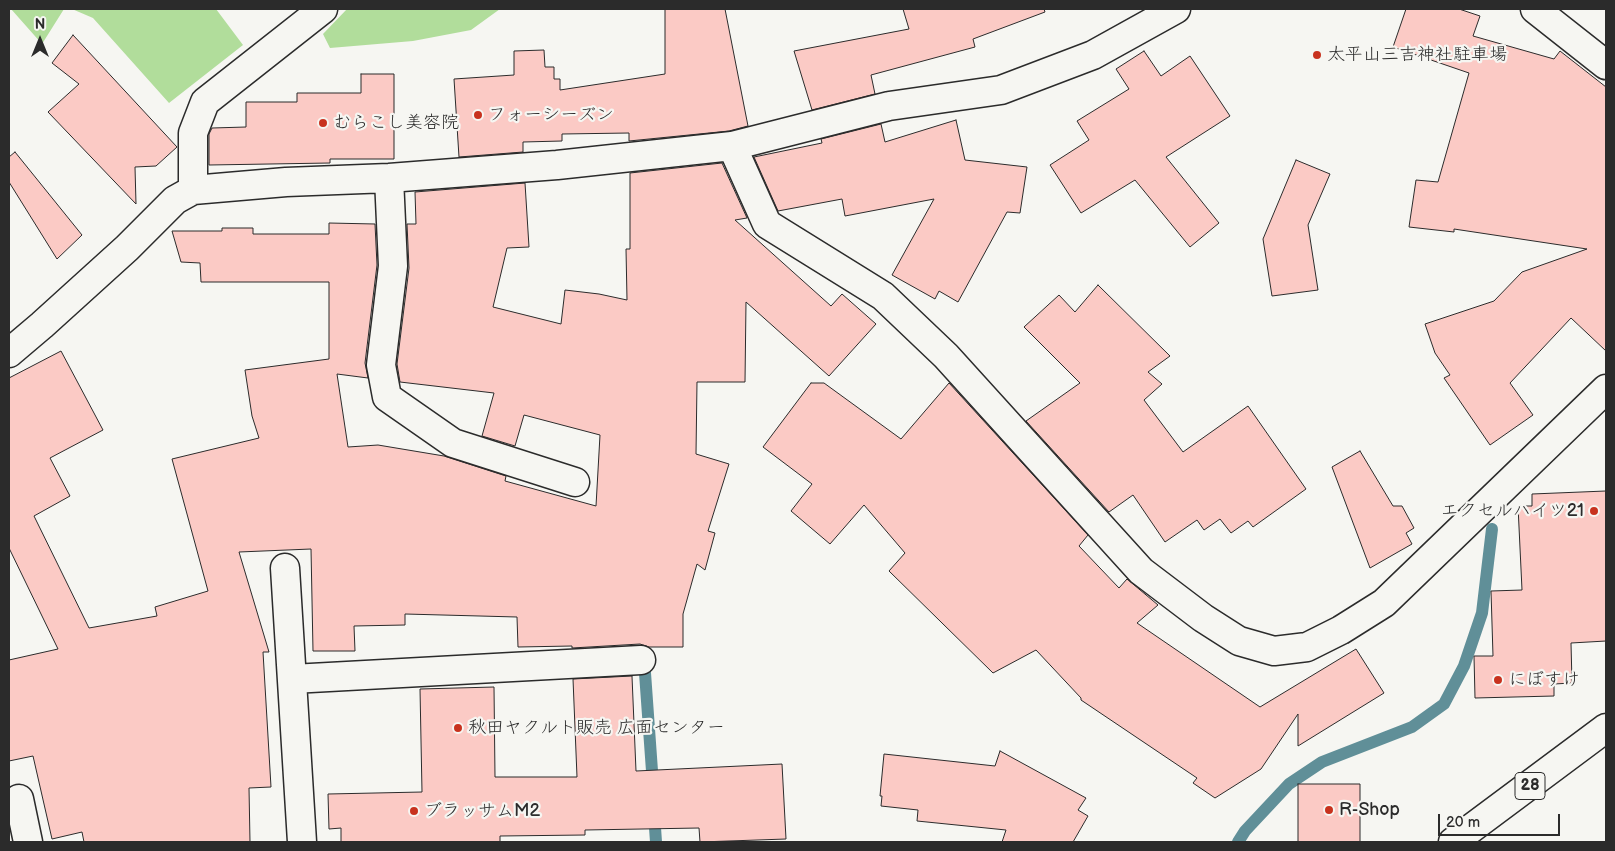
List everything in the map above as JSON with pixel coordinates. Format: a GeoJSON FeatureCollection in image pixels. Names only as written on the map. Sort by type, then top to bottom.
{"type":"FeatureCollection","features":[{"type":"Feature","properties":{"kind":"street"},"geometry":{"type":"LineString","coordinates":[[193,190],[193,133],[205,102],[323,9]]}},
{"type":"Feature","properties":{"kind":"street"},"geometry":{"type":"LineString","coordinates":[[9,353],[120,254],[175,200],[193,190],[286,182],[389,178],[557,165],[732,146],[890,106],[1001,90],[1093,55],[1176,9]]}},
{"type":"Feature","properties":{"kind":"street"},"geometry":{"type":"LineString","coordinates":[[1535,9],[1606,65]]}},
{"type":"Feature","properties":{"kind":"street"},"geometry":{"type":"LineString","coordinates":[[732,146],[768,224],[883,296],[946,356],[1141,571],[1202,618],[1239,641],[1274,651],[1307,647],[1341,630],[1384,603],[1606,389]]}},
{"type":"Feature","properties":{"kind":"street"},"geometry":{"type":"LineString","coordinates":[[389,178],[393,266],[381,365],[387,396],[453,443],[575,482]]}},
{"type":"Feature","properties":{"kind":"street"},"geometry":{"type":"LineString","coordinates":[[285,568],[302,842]]}},
{"type":"Feature","properties":{"kind":"street"},"geometry":{"type":"LineString","coordinates":[[292,679],[641,660]]}},
{"type":"Feature","properties":{"kind":"street","name":"28"},"geometry":{"type":"LineString","coordinates":[[1453,842],[1606,728]]}},
{"type":"Feature","properties":{"kind":"street"},"geometry":{"type":"LineString","coordinates":[[19,799],[28,842]]}},
{"type":"Feature","properties":{"kind":"green space"},"geometry":{"type":"Polygon","coordinates":[[[11,9],[64,9],[42,44],[11,9]]]}},
{"type":"Feature","properties":{"kind":"green space"},"geometry":{"type":"Polygon","coordinates":[[[72,9],[216,9],[243,45],[169,103],[93,18],[72,9]]]}},
{"type":"Feature","properties":{"kind":"green space"},"geometry":{"type":"Polygon","coordinates":[[[347,9],[500,9],[471,30],[413,41],[330,48],[323,34],[347,9]]]}},
{"type":"Feature","properties":{"kind":"building"},"geometry":{"type":"Polygon","coordinates":[[[665,9],[725,9],[748,126],[729,131],[629,141],[629,133],[562,134],[562,141],[523,142],[523,152],[459,157],[454,79],[514,75],[514,51],[544,50],[545,67],[554,67],[554,79],[560,79],[560,90],[665,74],[665,9]]]}},
{"type":"Feature","properties":{"kind":"building"},"geometry":{"type":"Polygon","coordinates":[[[903,9],[1044,9],[1045,12],[973,39],[975,47],[871,75],[875,94],[812,110],[794,51],[909,29],[903,9]]]}},
{"type":"Feature","properties":{"kind":"building"},"geometry":{"type":"Polygon","coordinates":[[[1406,9],[1459,9],[1480,16],[1473,36],[1554,59],[1560,51],[1606,87],[1606,351],[1571,318],[1510,383],[1533,415],[1490,445],[1444,378],[1450,375],[1435,353],[1425,324],[1494,301],[1522,272],[1587,249],[1454,229],[1454,232],[1409,227],[1416,180],[1438,182],[1469,73],[1393,47],[1406,9]]]}},
{"type":"Feature","properties":{"kind":"building"},"geometry":{"type":"Polygon","coordinates":[[[73,35],[177,147],[156,166],[135,167],[136,204],[48,112],[79,84],[52,63],[73,35]]]}},
{"type":"Feature","properties":{"kind":"building"},"geometry":{"type":"Polygon","coordinates":[[[1144,51],[1161,76],[1190,56],[1230,116],[1166,157],[1219,223],[1190,247],[1135,180],[1081,213],[1050,165],[1089,140],[1077,121],[1129,89],[1116,69],[1144,51]]]}},
{"type":"Feature","properties":{"kind":"building"},"geometry":{"type":"Polygon","coordinates":[[[361,74],[394,74],[394,159],[330,159],[330,163],[209,165],[209,134],[212,128],[246,127],[246,102],[297,102],[297,93],[361,93],[361,74]]]}},
{"type":"Feature","properties":{"kind":"building"},"geometry":{"type":"Polygon","coordinates":[[[956,120],[965,160],[1027,167],[1020,213],[1007,212],[958,302],[939,291],[935,299],[892,275],[934,199],[845,216],[842,199],[778,211],[754,157],[822,143],[821,139],[881,124],[885,142],[956,120]]]}},
{"type":"Feature","properties":{"kind":"building"},"geometry":{"type":"Polygon","coordinates":[[[15,152],[82,235],[57,259],[9,182],[9,157],[15,152]]]}},
{"type":"Feature","properties":{"kind":"building"},"geometry":{"type":"Polygon","coordinates":[[[1296,160],[1330,174],[1308,225],[1318,290],[1272,296],[1263,239],[1296,160]]]}},
{"type":"Feature","properties":{"kind":"building"},"geometry":{"type":"Polygon","coordinates":[[[722,163],[747,218],[735,220],[831,306],[842,294],[876,324],[829,376],[746,302],[745,382],[697,382],[696,454],[729,464],[708,531],[715,533],[705,570],[697,564],[683,614],[683,647],[649,647],[640,644],[572,648],[572,646],[518,647],[517,617],[405,614],[405,625],[354,626],[355,651],[313,651],[311,549],[239,552],[269,652],[263,652],[271,787],[249,788],[250,842],[84,842],[82,832],[52,839],[33,756],[9,761],[9,660],[58,649],[9,548],[9,378],[61,351],[103,430],[50,458],[70,496],[34,516],[89,628],[157,616],[155,607],[208,591],[172,459],[259,438],[252,416],[245,370],[329,359],[329,282],[201,282],[200,263],[181,262],[172,231],[222,231],[222,228],[253,228],[253,234],[329,234],[329,223],[375,224],[377,265],[365,363],[368,378],[337,374],[348,447],[378,445],[444,456],[506,476],[505,481],[596,506],[600,435],[524,415],[515,446],[482,436],[494,393],[400,382],[397,364],[409,268],[407,224],[416,224],[415,192],[525,183],[529,247],[507,248],[493,307],[561,324],[565,290],[627,300],[626,249],[630,249],[630,173],[722,163]]]}},
{"type":"Feature","properties":{"kind":"building"},"geometry":{"type":"Polygon","coordinates":[[[1098,285],[1170,356],[1148,372],[1162,384],[1144,400],[1183,452],[1248,406],[1306,489],[1253,527],[1248,521],[1231,533],[1220,519],[1204,530],[1197,520],[1165,542],[1133,495],[1109,512],[1026,421],[1080,383],[1024,327],[1059,295],[1075,312],[1098,285]]]}},
{"type":"Feature","properties":{"kind":"building"},"geometry":{"type":"Polygon","coordinates":[[[811,383],[824,383],[901,439],[949,383],[1088,535],[1079,546],[1119,588],[1127,579],[1158,605],[1137,623],[1260,707],[1356,649],[1384,693],[1298,746],[1298,714],[1261,769],[1215,798],[1193,783],[1197,778],[1081,700],[1036,650],[993,673],[889,571],[905,553],[864,505],[830,544],[791,511],[812,484],[763,447],[811,383]]]}},
{"type":"Feature","properties":{"kind":"building"},"geometry":{"type":"Polygon","coordinates":[[[1360,451],[1393,506],[1402,506],[1414,528],[1406,533],[1412,544],[1370,568],[1332,467],[1360,451]]]}},
{"type":"Feature","properties":{"kind":"building"},"geometry":{"type":"Polygon","coordinates":[[[1606,491],[1606,641],[1571,643],[1572,683],[1554,684],[1554,696],[1475,698],[1474,656],[1493,656],[1491,591],[1522,590],[1518,506],[1532,506],[1532,494],[1606,491]]]}},
{"type":"Feature","properties":{"kind":"building"},"geometry":{"type":"Polygon","coordinates":[[[632,676],[636,771],[782,764],[786,839],[700,842],[699,828],[585,830],[585,835],[500,836],[500,842],[341,842],[341,828],[329,829],[328,794],[422,792],[420,689],[494,687],[495,777],[577,777],[573,679],[632,676]]]}},
{"type":"Feature","properties":{"kind":"building"},"geometry":{"type":"Polygon","coordinates":[[[1000,751],[1086,798],[1078,810],[1088,816],[1073,842],[1002,842],[1006,830],[917,821],[918,810],[881,806],[882,796],[880,796],[884,754],[995,766],[1000,751]]]}},
{"type":"Feature","properties":{"kind":"building","name":"R-Shop"},"geometry":{"type":"Polygon","coordinates":[[[1298,784],[1360,784],[1360,842],[1298,842],[1298,784]]]}},
{"type":"Feature","properties":{"kind":"waterway"},"geometry":{"type":"LineString","coordinates":[[1238,842],[1245,831],[1289,784],[1322,762],[1412,727],[1444,704],[1464,666],[1482,613],[1492,529]]}},
{"type":"Feature","properties":{"kind":"waterway"},"geometry":{"type":"LineString","coordinates":[[645,673],[653,785]]}},
{"type":"Feature","properties":{"kind":"waterway"},"geometry":{"type":"LineString","coordinates":[[654,813],[656,842]]}},
{"type":"Feature","properties":{"kind":"place","name":"太平山三吉神社駐車場"},"geometry":{"type":"Point","coordinates":[1317,55]}},
{"type":"Feature","properties":{"kind":"place","name":"フォーシーズン"},"geometry":{"type":"Point","coordinates":[478,115]}},
{"type":"Feature","properties":{"kind":"place","name":"むらこし美容院"},"geometry":{"type":"Point","coordinates":[323,123]}},
{"type":"Feature","properties":{"kind":"place","name":"エクセルハイツ21"},"geometry":{"type":"Point","coordinates":[1594,511]}},
{"type":"Feature","properties":{"kind":"place","name":"にぼすけ"},"geometry":{"type":"Point","coordinates":[1498,680]}},
{"type":"Feature","properties":{"kind":"place","name":"秋田ヤクルト販売 広面センター"},"geometry":{"type":"Point","coordinates":[458,728]}},
{"type":"Feature","properties":{"kind":"place","name":"R-Shop"},"geometry":{"type":"Point","coordinates":[1329,810]}},
{"type":"Feature","properties":{"kind":"place","name":"ブラッサムM2"},"geometry":{"type":"Point","coordinates":[414,811]}}]}
